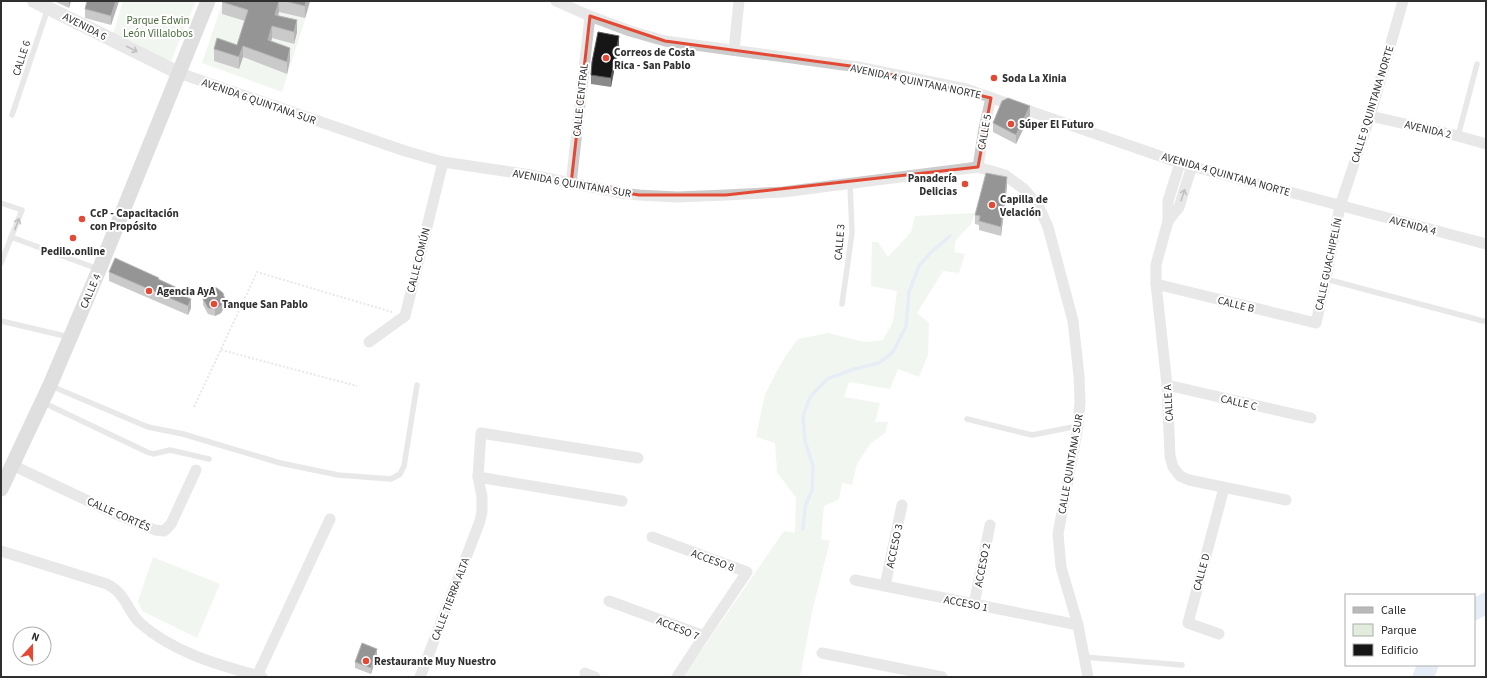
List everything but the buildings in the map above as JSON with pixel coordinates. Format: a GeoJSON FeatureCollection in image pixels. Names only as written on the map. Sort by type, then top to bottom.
{"type":"FeatureCollection","features":[{"type":"Feature","properties":{"kind":"main road","name":"CALLE 4"},"geometry":{"type":"LineString","coordinates":[[1,490],[50,386],[99,270],[208,1]]}},
{"type":"Feature","properties":{"kind":"street","name":"AVENIDA 6"},"geometry":{"type":"LineString","coordinates":[[34,1],[179,73]]}},
{"type":"Feature","properties":{"kind":"street","name":"AVENIDA 4 QUINTANA NORTE"},"geometry":{"type":"LineString","coordinates":[[556,1],[630,31],[665,40],[858,67],[966,90],[1180,163],[1340,206]]}},
{"type":"Feature","properties":{"kind":"street"},"geometry":{"type":"LineString","coordinates":[[734,50],[739,1]]}},
{"type":"Feature","properties":{"kind":"street","name":"CALLE 9 QUINTANA NORTE"},"geometry":{"type":"LineString","coordinates":[[1340,206],[1370,116],[1403,1]]}},
{"type":"Feature","properties":{"kind":"street","name":"CALLE CENTRAL"},"geometry":{"type":"LineString","coordinates":[[571,184],[590,16]]}},
{"type":"Feature","properties":{"kind":"street","name":"AVENIDA 6 QUINTANA SUR"},"geometry":{"type":"LineString","coordinates":[[179,73],[405,151],[443,162],[531,175],[571,184],[640,195],[677,197],[726,196],[783,192],[978,167]]}},
{"type":"Feature","properties":{"kind":"street","name":"CALLE 5"},"geometry":{"type":"LineString","coordinates":[[978,167],[984,128],[991,98]]}},
{"type":"Feature","properties":{"kind":"street","name":"AVENIDA 2"},"geometry":{"type":"LineString","coordinates":[[1370,116],[1458,136],[1486,144]]}},
{"type":"Feature","properties":{"kind":"street","name":"CALLE COMÚN"},"geometry":{"type":"LineString","coordinates":[[405,316],[443,162]]}},
{"type":"Feature","properties":{"kind":"street","name":"CALLE A"},"geometry":{"type":"LineString","coordinates":[[1180,163],[1168,201],[1168,221],[1156,265],[1156,284],[1167,385],[1170,456],[1173,467],[1180,476],[1189,480],[1286,500]]}},
{"type":"Feature","properties":{"kind":"street","name":"CALLE A"},"geometry":{"type":"LineString","coordinates":[[1168,221],[1179,208],[1192,166]]}},
{"type":"Feature","properties":{"kind":"street","name":"CALLE QUINTANA SUR"},"geometry":{"type":"LineString","coordinates":[[978,167],[1005,175],[1024,190],[1038,205],[1048,227],[1073,321],[1079,376],[1080,402],[1078,426],[1058,534],[1061,567],[1078,625],[1088,677]]}},
{"type":"Feature","properties":{"kind":"street","name":"AVENIDA 4"},"geometry":{"type":"LineString","coordinates":[[1340,206],[1486,244]]}},
{"type":"Feature","properties":{"kind":"street","name":"CALLE GUACHIPELÍN"},"geometry":{"type":"LineString","coordinates":[[1316,323],[1340,206]]}},
{"type":"Feature","properties":{"kind":"street","name":"CALLE B"},"geometry":{"type":"LineString","coordinates":[[1156,284],[1316,323]]}},
{"type":"Feature","properties":{"kind":"street"},"geometry":{"type":"LineString","coordinates":[[369,342],[405,316]]}},
{"type":"Feature","properties":{"kind":"street","name":"CALLE C"},"geometry":{"type":"LineString","coordinates":[[1167,385],[1311,418]]}},
{"type":"Feature","properties":{"kind":"street","name":"CALLE TIERRA ALTA"},"geometry":{"type":"LineString","coordinates":[[420,677],[480,521],[482,497],[478,477],[481,433],[638,458]]}},
{"type":"Feature","properties":{"kind":"street","name":"CALLE CORTÉS"},"geometry":{"type":"LineString","coordinates":[[12,465],[118,515],[155,530],[164,531],[171,524],[196,470]]}},
{"type":"Feature","properties":{"kind":"street"},"geometry":{"type":"LineString","coordinates":[[478,477],[622,501]]}},
{"type":"Feature","properties":{"kind":"street","name":"CALLE D"},"geometry":{"type":"LineString","coordinates":[[1219,634],[1188,623],[1224,488]]}},
{"type":"Feature","properties":{"kind":"street","name":"ACCESO 3"},"geometry":{"type":"LineString","coordinates":[[886,586],[902,505]]}},
{"type":"Feature","properties":{"kind":"street"},"geometry":{"type":"LineString","coordinates":[[1,551],[107,584],[117,591],[139,623],[175,647],[215,664],[259,677],[330,519]]}},
{"type":"Feature","properties":{"kind":"street","name":"ACCESO 2"},"geometry":{"type":"LineString","coordinates":[[974,604],[990,525]]}},
{"type":"Feature","properties":{"kind":"street","name":"ACCESO 8"},"geometry":{"type":"LineString","coordinates":[[652,537],[747,572],[704,636]]}},
{"type":"Feature","properties":{"kind":"street","name":"ACCESO 1"},"geometry":{"type":"LineString","coordinates":[[855,580],[1078,625]]}},
{"type":"Feature","properties":{"kind":"street","name":"ACCESO 7"},"geometry":{"type":"LineString","coordinates":[[609,602],[704,636],[678,677]]}},
{"type":"Feature","properties":{"kind":"street"},"geometry":{"type":"LineString","coordinates":[[822,653],[942,677]]}},
{"type":"Feature","properties":{"kind":"lane","name":"CALLE 6"},"geometry":{"type":"LineString","coordinates":[[12,115],[48,8]]}},
{"type":"Feature","properties":{"kind":"lane"},"geometry":{"type":"LineString","coordinates":[[1458,136],[1477,64]]}},
{"type":"Feature","properties":{"kind":"lane","name":"CALLE 3"},"geometry":{"type":"LineString","coordinates":[[842,304],[852,233],[850,183]]}},
{"type":"Feature","properties":{"kind":"lane"},"geometry":{"type":"LineString","coordinates":[[1,203],[22,210],[1,263]]}},
{"type":"Feature","properties":{"kind":"lane"},"geometry":{"type":"LineString","coordinates":[[12,237],[99,270]]}},
{"type":"Feature","properties":{"kind":"lane"},"geometry":{"type":"LineString","coordinates":[[1326,279],[1483,321]]}},
{"type":"Feature","properties":{"kind":"lane"},"geometry":{"type":"LineString","coordinates":[[1,321],[70,338]]}},
{"type":"Feature","properties":{"kind":"lane"},"geometry":{"type":"LineString","coordinates":[[50,386],[148,427],[183,434],[280,463],[338,475],[391,479],[400,474],[404,466],[417,385]]}},
{"type":"Feature","properties":{"kind":"lane"},"geometry":{"type":"LineString","coordinates":[[42,402],[147,452],[153,454],[170,450],[209,459]]}},
{"type":"Feature","properties":{"kind":"lane"},"geometry":{"type":"LineString","coordinates":[[966,418],[1032,435],[1078,426]]}},
{"type":"Feature","properties":{"kind":"lane"},"geometry":{"type":"LineString","coordinates":[[1084,657],[1182,665]]}},
{"type":"Feature","properties":{"kind":"path"},"geometry":{"type":"LineString","coordinates":[[194,407],[257,272],[405,316]]}},
{"type":"Feature","properties":{"kind":"path"},"geometry":{"type":"LineString","coordinates":[[221,350],[357,386]]}},
{"type":"Feature","properties":{"kind":"highlighted area"},"geometry":{"type":"Polygon","coordinates":[[[590,16],[665,41],[858,67],[991,98],[978,167],[726,195],[639,195],[571,184],[590,16]]]}},
{"type":"Feature","properties":{"kind":"green space","name":"Parque Edwin León Villalobos"},"geometry":{"type":"Polygon","coordinates":[[[123,1],[196,1],[171,61],[113,34],[123,1]]]}},
{"type":"Feature","properties":{"kind":"green space"},"geometry":{"type":"Polygon","coordinates":[[[223,1],[248,22],[239,69],[243,57],[286,73],[268,52],[272,38],[294,44],[297,32],[275,26],[279,12],[311,1],[282,92],[202,63],[223,1]]]}},
{"type":"Feature","properties":{"kind":"green space"},"geometry":{"type":"Polygon","coordinates":[[[975,213],[971,224],[956,240],[954,252],[965,254],[959,273],[943,271],[917,313],[929,323],[928,355],[919,377],[898,369],[890,389],[849,382],[844,397],[880,403],[875,422],[888,422],[885,433],[870,444],[857,464],[852,485],[842,483],[839,499],[824,506],[821,539],[830,541],[812,612],[800,677],[683,677],[784,531],[795,533],[796,498],[777,472],[775,443],[756,437],[765,394],[783,360],[798,339],[828,333],[865,342],[883,340],[893,322],[897,291],[871,286],[872,242],[878,242],[888,257],[911,232],[915,216],[975,213]]]}},
{"type":"Feature","properties":{"kind":"green space"},"geometry":{"type":"Polygon","coordinates":[[[153,557],[220,584],[197,638],[142,611],[138,601],[153,557]]]}},
{"type":"Feature","properties":{"kind":"waterway"},"geometry":{"type":"LineString","coordinates":[[803,529],[805,507],[812,490],[813,466],[805,441],[803,416],[810,397],[827,379],[854,369],[879,363],[893,352],[906,326],[909,292],[919,266],[931,252],[950,236]]}},
{"type":"Feature","properties":{"kind":"waterway"},"geometry":{"type":"LineString","coordinates":[[1475,609],[1486,603]]}},
{"type":"Feature","properties":{"kind":"waterway"},"geometry":{"type":"LineString","coordinates":[[1423,677],[1428,666]]}},
{"type":"Feature","properties":{"kind":"place","name":"Correos de Costa Rica - San Pablo"},"geometry":{"type":"Point","coordinates":[606,58]}},
{"type":"Feature","properties":{"kind":"place","name":"Soda La Xinia"},"geometry":{"type":"Point","coordinates":[994,78]}},
{"type":"Feature","properties":{"kind":"place","name":"Súper El Futuro"},"geometry":{"type":"Point","coordinates":[1011,124]}},
{"type":"Feature","properties":{"kind":"place","name":"Panadería Delicias"},"geometry":{"type":"Point","coordinates":[965,184]}},
{"type":"Feature","properties":{"kind":"place","name":"Capilla de Velación"},"geometry":{"type":"Point","coordinates":[992,205]}},
{"type":"Feature","properties":{"kind":"place","name":"CcP - Capacitación con Propósito"},"geometry":{"type":"Point","coordinates":[82,219]}},
{"type":"Feature","properties":{"kind":"place","name":"Pedilo.online"},"geometry":{"type":"Point","coordinates":[73,238]}},
{"type":"Feature","properties":{"kind":"place","name":"Agencia AyA"},"geometry":{"type":"Point","coordinates":[149,291]}},
{"type":"Feature","properties":{"kind":"place","name":"Tanque San Pablo"},"geometry":{"type":"Point","coordinates":[214,304]}},
{"type":"Feature","properties":{"kind":"place","name":"Restaurante Muy Nuestro"},"geometry":{"type":"Point","coordinates":[366,661]}}]}
